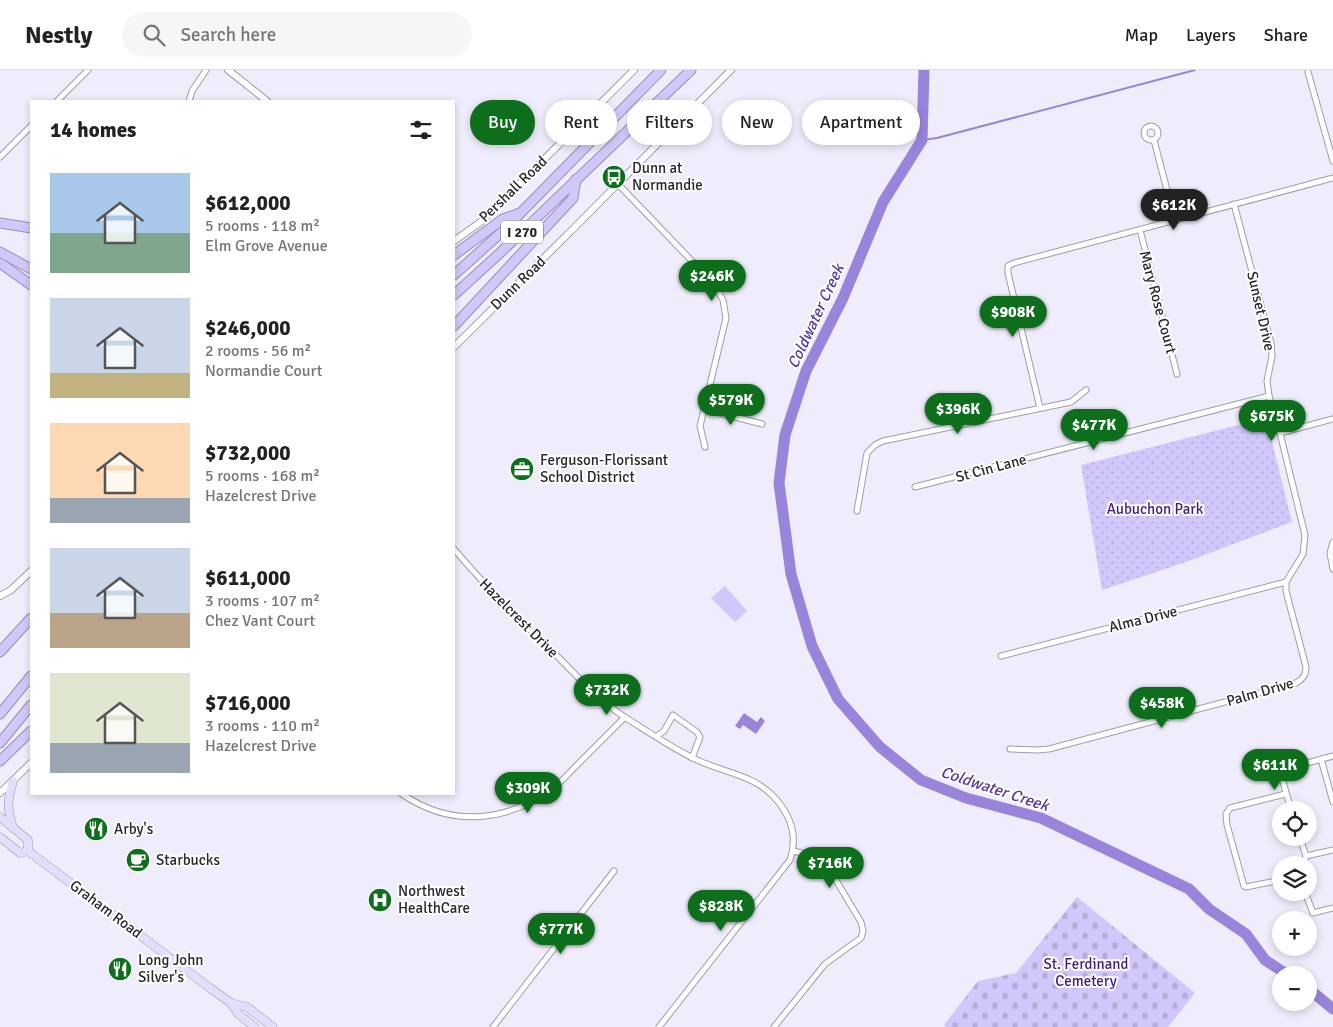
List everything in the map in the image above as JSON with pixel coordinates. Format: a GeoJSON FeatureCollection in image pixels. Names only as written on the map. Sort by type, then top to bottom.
{"type":"FeatureCollection","features":[{"type":"Feature","properties":{"kind":"highway","name":"I 270"},"geometry":{"type":"LineString","coordinates":[[455,274],[523,212],[660,70]]}},
{"type":"Feature","properties":{"kind":"highway","name":"I 270"},"geometry":{"type":"LineString","coordinates":[[455,294],[691,70]]}},
{"type":"Feature","properties":{"kind":"highway"},"geometry":{"type":"LineString","coordinates":[[455,325],[573,198],[576,179]]}},
{"type":"Feature","properties":{"kind":"highway"},"geometry":{"type":"LineString","coordinates":[[455,254],[502,219],[523,212]]}},
{"type":"Feature","properties":{"kind":"highway"},"geometry":{"type":"LineString","coordinates":[[1,223],[30,228]]}},
{"type":"Feature","properties":{"kind":"highway"},"geometry":{"type":"LineString","coordinates":[[1,223],[30,234]]}},
{"type":"Feature","properties":{"kind":"highway"},"geometry":{"type":"LineString","coordinates":[[0,252],[30,268]]}},
{"type":"Feature","properties":{"kind":"highway"},"geometry":{"type":"LineString","coordinates":[[0,263],[30,284]]}},
{"type":"Feature","properties":{"kind":"highway"},"geometry":{"type":"LineString","coordinates":[[0,652],[30,619]]}},
{"type":"Feature","properties":{"kind":"highway"},"geometry":{"type":"LineString","coordinates":[[0,714],[30,677]]}},
{"type":"Feature","properties":{"kind":"highway"},"geometry":{"type":"LineString","coordinates":[[0,743],[30,706]]}},
{"type":"Feature","properties":{"kind":"highway"},"geometry":{"type":"LineString","coordinates":[[0,761],[30,732]]}},
{"type":"Feature","properties":{"kind":"main road"},"geometry":{"type":"LineString","coordinates":[[13,781],[7,802],[13,828]]}},
{"type":"Feature","properties":{"kind":"main road","name":"Graham Road"},"geometry":{"type":"LineString","coordinates":[[0,817],[28,840],[28,851]]}},
{"type":"Feature","properties":{"kind":"main road","name":"Graham Road"},"geometry":{"type":"LineString","coordinates":[[0,837],[20,853],[28,851]]}},
{"type":"Feature","properties":{"kind":"main road","name":"Graham Road"},"geometry":{"type":"LineString","coordinates":[[28,851],[231,1003],[240,1015],[255,1027]]}},
{"type":"Feature","properties":{"kind":"main road","name":"Graham Road"},"geometry":{"type":"LineString","coordinates":[[231,1003],[247,1007],[273,1027]]}},
{"type":"Feature","properties":{"kind":"street"},"geometry":{"type":"LineString","coordinates":[[58,100],[88,70]]}},
{"type":"Feature","properties":{"kind":"street"},"geometry":{"type":"LineString","coordinates":[[189,100],[192,91],[206,70]]}},
{"type":"Feature","properties":{"kind":"street"},"geometry":{"type":"LineString","coordinates":[[228,70],[267,100]]}},
{"type":"Feature","properties":{"kind":"street","name":"Pershall Road"},"geometry":{"type":"LineString","coordinates":[[455,240],[482,221],[634,70]]}},
{"type":"Feature","properties":{"kind":"street","name":"Dunn Road"},"geometry":{"type":"LineString","coordinates":[[455,346],[731,70]]}},
{"type":"Feature","properties":{"kind":"street"},"geometry":{"type":"LineString","coordinates":[[1308,72],[1333,161]]}},
{"type":"Feature","properties":{"kind":"street"},"geometry":{"type":"LineString","coordinates":[[0,157],[30,127]]}},
{"type":"Feature","properties":{"kind":"street"},"geometry":{"type":"LineString","coordinates":[[1154,140],[1175,220]]}},
{"type":"Feature","properties":{"kind":"street"},"geometry":{"type":"LineString","coordinates":[[1040,408],[1008,273],[1008,266],[1333,178]]}},
{"type":"Feature","properties":{"kind":"street"},"geometry":{"type":"LineString","coordinates":[[618,184],[713,283],[723,300],[726,318],[700,426],[705,447]]}},
{"type":"Feature","properties":{"kind":"street","name":"Sunset Drive"},"geometry":{"type":"LineString","coordinates":[[1234,204],[1271,343],[1272,356],[1267,381],[1269,396],[1280,432],[1305,535],[1303,554],[1286,582]]}},
{"type":"Feature","properties":{"kind":"street","name":"Mary Rose Court"},"geometry":{"type":"LineString","coordinates":[[1140,230],[1177,374]]}},
{"type":"Feature","properties":{"kind":"street"},"geometry":{"type":"LineString","coordinates":[[857,511],[867,454],[875,445],[883,441],[1071,402],[1086,390]]}},
{"type":"Feature","properties":{"kind":"street","name":"St Cin Lane"},"geometry":{"type":"LineString","coordinates":[[915,487],[1269,396]]}},
{"type":"Feature","properties":{"kind":"street"},"geometry":{"type":"LineString","coordinates":[[704,409],[762,424]]}},
{"type":"Feature","properties":{"kind":"street"},"geometry":{"type":"LineString","coordinates":[[1280,432],[1333,419]]}},
{"type":"Feature","properties":{"kind":"street"},"geometry":{"type":"LineString","coordinates":[[1333,542],[1330,553],[1333,569]]}},
{"type":"Feature","properties":{"kind":"street","name":"Hazelcrest Drive"},"geometry":{"type":"LineString","coordinates":[[455,550],[505,606],[594,693],[625,717],[692,758],[738,774],[774,797],[786,812],[791,824],[794,850]]}},
{"type":"Feature","properties":{"kind":"street"},"geometry":{"type":"LineString","coordinates":[[0,596],[10,590],[30,572]]}},
{"type":"Feature","properties":{"kind":"street","name":"Alma Drive"},"geometry":{"type":"LineString","coordinates":[[1001,656],[1286,582]]}},
{"type":"Feature","properties":{"kind":"street","name":"Palm Drive"},"geometry":{"type":"LineString","coordinates":[[1010,748],[1038,750],[1049,748],[1296,683],[1304,677],[1306,667],[1286,591],[1286,582]]}},
{"type":"Feature","properties":{"kind":"street"},"geometry":{"type":"LineString","coordinates":[[657,736],[664,731],[673,715],[697,732],[700,737],[692,758]]}},
{"type":"Feature","properties":{"kind":"street"},"geometry":{"type":"LineString","coordinates":[[403,795],[416,804],[445,814],[476,818],[503,814],[531,802],[558,784],[625,717]]}},
{"type":"Feature","properties":{"kind":"street"},"geometry":{"type":"LineString","coordinates":[[1288,801],[1282,778],[1289,768],[1333,756]]}},
{"type":"Feature","properties":{"kind":"street"},"geometry":{"type":"LineString","coordinates":[[1321,759],[1333,802]]}},
{"type":"Feature","properties":{"kind":"street"},"geometry":{"type":"LineString","coordinates":[[0,793],[30,764]]}},
{"type":"Feature","properties":{"kind":"street"},"geometry":{"type":"LineString","coordinates":[[1272,882],[1244,886],[1227,825],[1226,814],[1230,808],[1285,794]]}},
{"type":"Feature","properties":{"kind":"street"},"geometry":{"type":"LineString","coordinates":[[1303,846],[1306,856],[1333,850]]}},
{"type":"Feature","properties":{"kind":"street"},"geometry":{"type":"LineString","coordinates":[[659,1027],[782,872],[794,850],[814,856],[825,862],[861,922],[863,931],[861,938],[825,964],[774,1027]]}},
{"type":"Feature","properties":{"kind":"street"},"geometry":{"type":"LineString","coordinates":[[493,1027],[614,871]]}},
{"type":"Feature","properties":{"kind":"street"},"geometry":{"type":"LineString","coordinates":[[1309,901],[1313,912],[1333,908]]}},
{"type":"Feature","properties":{"kind":"green space","name":"Aubuchon Park"},"geometry":{"type":"Polygon","coordinates":[[[1266,418],[1292,522],[1186,562],[1102,590],[1081,465],[1266,418]]]}},
{"type":"Feature","properties":{"kind":"green space"},"geometry":{"type":"Polygon","coordinates":[[[725,586],[747,611],[735,622],[711,598],[725,586]]]}},
{"type":"Feature","properties":{"kind":"green space","name":"St. Ferdinand Cemetery"},"geometry":{"type":"Polygon","coordinates":[[[1077,897],[1195,993],[1168,1027],[946,1027],[944,1025],[978,981],[1016,973],[1077,897]]]}},
{"type":"Feature","properties":{"kind":"shaded area"},"geometry":{"type":"Polygon","coordinates":[[[744,713],[757,722],[761,717],[765,721],[756,734],[743,725],[740,729],[735,726],[744,713]]]}},
{"type":"Feature","properties":{"kind":"waterway","name":"Coldwater Creek"},"geometry":{"type":"LineString","coordinates":[[924,70],[922,140],[883,202],[843,298],[806,371],[785,435],[779,483],[791,574],[812,646],[838,699],[880,747],[921,780],[966,798],[1041,818],[1189,889],[1209,909],[1246,934],[1265,960],[1274,966]]}},
{"type":"Feature","properties":{"kind":"waterway"},"geometry":{"type":"LineString","coordinates":[[922,140],[937,138],[1195,70]]}},
{"type":"Feature","properties":{"kind":"waterway","name":"Coldwater Creek"},"geometry":{"type":"LineString","coordinates":[[1317,996],[1333,1009]]}},
{"type":"Feature","properties":{"kind":"place","name":"Dunn at Normandie"},"geometry":{"type":"Point","coordinates":[614,177]}},
{"type":"Feature","properties":{"kind":"place","name":"Ferguson-Florissant School District"},"geometry":{"type":"Point","coordinates":[522,469]}},
{"type":"Feature","properties":{"kind":"place","name":"Arby's"},"geometry":{"type":"Point","coordinates":[96,829]}},
{"type":"Feature","properties":{"kind":"place","name":"Starbucks"},"geometry":{"type":"Point","coordinates":[138,860]}},
{"type":"Feature","properties":{"kind":"place","name":"Northwest HealthCare"},"geometry":{"type":"Point","coordinates":[380,900]}},
{"type":"Feature","properties":{"kind":"place","name":"Long John Silver's"},"geometry":{"type":"Point","coordinates":[120,969]}}]}
